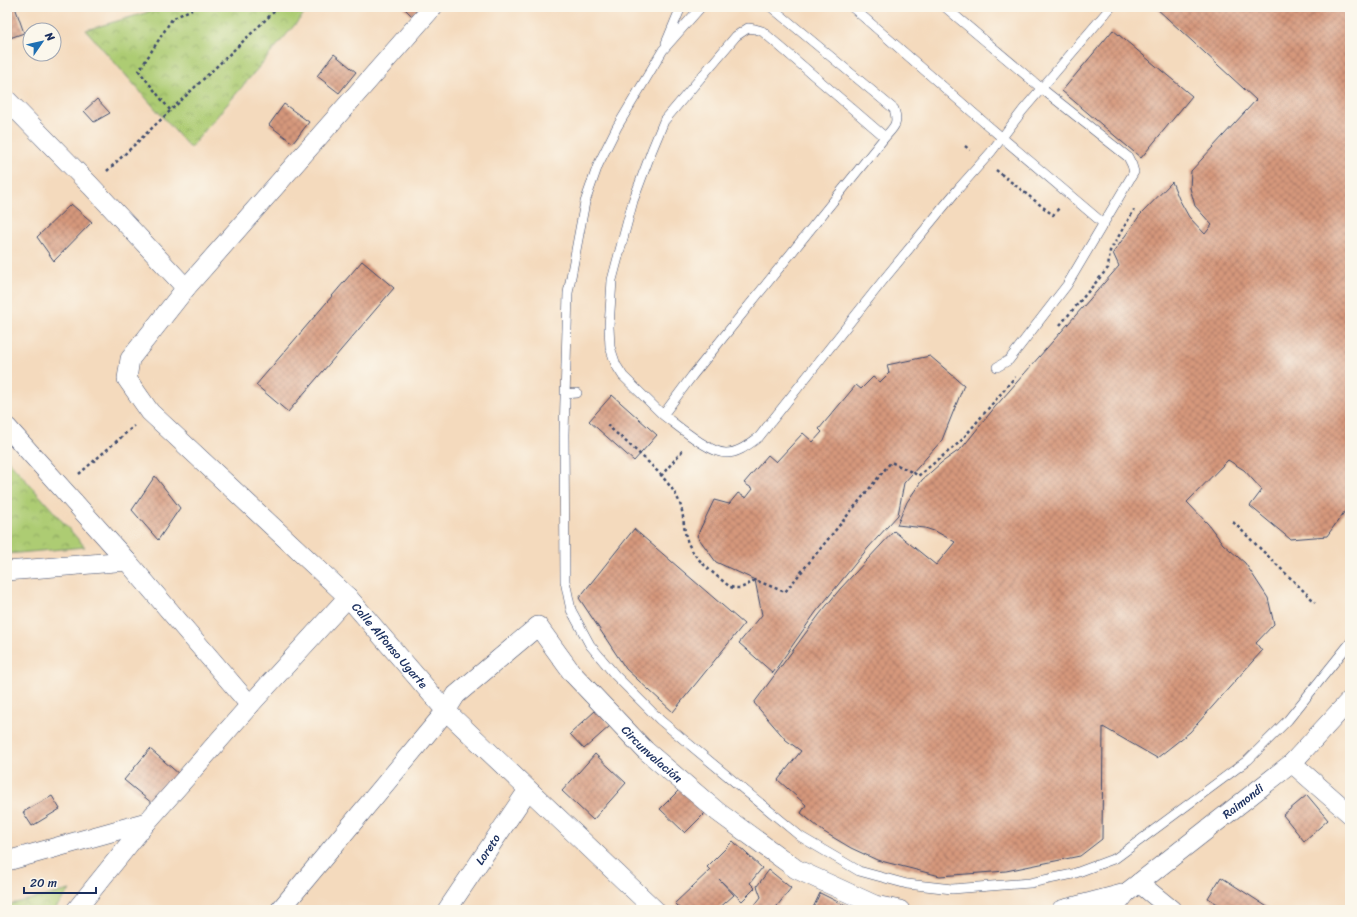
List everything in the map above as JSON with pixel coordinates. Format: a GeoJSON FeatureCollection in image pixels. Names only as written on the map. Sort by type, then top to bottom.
{"type":"FeatureCollection","features":[{"type":"Feature","properties":{"kind":"street"},"geometry":{"type":"LineString","coordinates":[[7,100],[91,186],[186,288],[433,7]]}},
{"type":"Feature","properties":{"kind":"street","name":"Calle Alfonso Ugarte"},"geometry":{"type":"LineString","coordinates":[[186,288],[130,359],[127,379],[136,394],[150,412],[348,597],[446,711],[655,910]]}},
{"type":"Feature","properties":{"kind":"street"},"geometry":{"type":"LineString","coordinates":[[7,427],[127,561],[250,705]]}},
{"type":"Feature","properties":{"kind":"street"},"geometry":{"type":"LineString","coordinates":[[7,571],[127,561]]}},
{"type":"Feature","properties":{"kind":"street"},"geometry":{"type":"LineString","coordinates":[[76,910],[147,822],[348,597]]}},
{"type":"Feature","properties":{"kind":"street","name":"Circunvalación"},"geometry":{"type":"LineString","coordinates":[[446,711],[456,695],[538,626],[572,673],[645,750],[718,812],[796,869],[876,905],[900,910]]}},
{"type":"Feature","properties":{"kind":"street","name":"Raimondi"},"geometry":{"type":"LineString","coordinates":[[1132,888],[1292,763],[1350,700]]}},
{"type":"Feature","properties":{"kind":"street"},"geometry":{"type":"LineString","coordinates":[[280,910],[446,711]]}},
{"type":"Feature","properties":{"kind":"street"},"geometry":{"type":"LineString","coordinates":[[1292,763],[1350,814]]}},
{"type":"Feature","properties":{"kind":"street","name":"Loreto"},"geometry":{"type":"LineString","coordinates":[[447,910],[528,790]]}},
{"type":"Feature","properties":{"kind":"street"},"geometry":{"type":"LineString","coordinates":[[7,861],[147,822]]}},
{"type":"Feature","properties":{"kind":"street"},"geometry":{"type":"LineString","coordinates":[[1113,910],[1132,888]]}},
{"type":"Feature","properties":{"kind":"street"},"geometry":{"type":"LineString","coordinates":[[1061,910],[1132,888],[1172,910]]}},
{"type":"Feature","properties":{"kind":"lane"},"geometry":{"type":"LineString","coordinates":[[681,7],[663,50],[617,127],[598,165],[585,202],[568,293],[571,377],[565,394],[565,581],[571,610],[590,645],[615,675],[660,720],[801,837],[859,871],[907,884],[952,889],[1030,883],[1073,874],[1116,858],[1248,760],[1288,720],[1350,643]]}},
{"type":"Feature","properties":{"kind":"lane"},"geometry":{"type":"LineString","coordinates":[[663,50],[701,7]]}},
{"type":"Feature","properties":{"kind":"lane"},"geometry":{"type":"LineString","coordinates":[[663,415],[692,376],[896,124],[897,119],[894,110],[771,7]]}},
{"type":"Feature","properties":{"kind":"lane"},"geometry":{"type":"LineString","coordinates":[[852,7],[1002,138],[1104,224]]}},
{"type":"Feature","properties":{"kind":"lane"},"geometry":{"type":"LineString","coordinates":[[944,7],[1041,88],[1128,157],[1134,172],[1067,285],[1009,360],[997,368]]}},
{"type":"Feature","properties":{"kind":"lane"},"geometry":{"type":"LineString","coordinates":[[885,137],[768,36],[755,29],[748,28],[736,36],[664,121],[633,201],[612,280],[609,327],[610,348],[616,365],[623,376],[663,415],[712,449],[726,453],[744,448],[759,437],[959,188],[1002,138],[1041,88],[1111,7]]}},
{"type":"Feature","properties":{"kind":"lane"},"geometry":{"type":"LineString","coordinates":[[565,394],[578,393]]}},
{"type":"Feature","properties":{"kind":"path"},"geometry":{"type":"LineString","coordinates":[[170,110],[140,71],[172,19],[196,7]]}},
{"type":"Feature","properties":{"kind":"path"},"geometry":{"type":"LineString","coordinates":[[91,186],[279,7]]}},
{"type":"Feature","properties":{"kind":"path"},"geometry":{"type":"LineString","coordinates":[[966,146],[972,151]]}},
{"type":"Feature","properties":{"kind":"path"},"geometry":{"type":"LineString","coordinates":[[990,166],[1053,215],[1070,196]]}},
{"type":"Feature","properties":{"kind":"path"},"geometry":{"type":"LineString","coordinates":[[1057,329],[1108,268],[1110,251],[1134,210]]}},
{"type":"Feature","properties":{"kind":"path"},"geometry":{"type":"LineString","coordinates":[[607,424],[661,476],[678,498],[686,537],[696,556],[730,587],[737,589],[742,588],[755,580],[785,592],[891,462],[918,476],[960,442],[1016,377]]}},
{"type":"Feature","properties":{"kind":"path"},"geometry":{"type":"LineString","coordinates":[[63,489],[150,412]]}},
{"type":"Feature","properties":{"kind":"path"},"geometry":{"type":"LineString","coordinates":[[661,476],[694,437]]}},
{"type":"Feature","properties":{"kind":"path"},"geometry":{"type":"LineString","coordinates":[[1233,522],[1315,602]]}},
{"type":"Feature","properties":{"kind":"green space"},"geometry":{"type":"Polygon","coordinates":[[[158,7],[310,7],[190,148],[86,30],[145,13],[158,7]]]}},
{"type":"Feature","properties":{"kind":"green space"},"geometry":{"type":"Polygon","coordinates":[[[7,459],[85,547],[7,554],[7,459]]]}},
{"type":"Feature","properties":{"kind":"green space"},"geometry":{"type":"Polygon","coordinates":[[[70,890],[54,910],[7,910],[7,905],[70,890]]]}},
{"type":"Feature","properties":{"kind":"building"},"geometry":{"type":"Polygon","coordinates":[[[7,7],[15,7],[22,27],[22,34],[7,39],[7,7]]]}},
{"type":"Feature","properties":{"kind":"building"},"geometry":{"type":"Polygon","coordinates":[[[403,7],[420,7],[412,16],[403,7]]]}},
{"type":"Feature","properties":{"kind":"building"},"geometry":{"type":"Polygon","coordinates":[[[1155,7],[1350,7],[1350,504],[1327,536],[1290,539],[1250,506],[1262,490],[1244,470],[1228,460],[1187,502],[1208,524],[1223,544],[1245,563],[1268,598],[1274,624],[1256,643],[1262,651],[1190,732],[1157,758],[1103,727],[1102,839],[1080,856],[1006,871],[940,876],[877,860],[851,848],[824,832],[801,813],[806,805],[778,780],[801,751],[786,740],[754,703],[840,589],[894,531],[936,565],[955,542],[937,532],[925,528],[897,525],[907,502],[922,480],[941,463],[962,448],[995,407],[1119,266],[1113,253],[1140,215],[1172,182],[1189,217],[1205,234],[1212,225],[1195,206],[1190,188],[1191,171],[1256,100],[1155,7]]]}},
{"type":"Feature","properties":{"kind":"building"},"geometry":{"type":"Polygon","coordinates":[[[1113,30],[1192,96],[1141,158],[1062,91],[1113,30]]]}},
{"type":"Feature","properties":{"kind":"building"},"geometry":{"type":"Polygon","coordinates":[[[334,54],[356,72],[339,93],[317,76],[334,54]]]}},
{"type":"Feature","properties":{"kind":"building"},"geometry":{"type":"Polygon","coordinates":[[[97,99],[110,113],[94,122],[84,111],[97,99]]]}},
{"type":"Feature","properties":{"kind":"building"},"geometry":{"type":"Polygon","coordinates":[[[284,104],[309,122],[293,143],[269,125],[284,104]]]}},
{"type":"Feature","properties":{"kind":"building"},"geometry":{"type":"Polygon","coordinates":[[[71,204],[92,222],[54,261],[37,237],[71,204]]]}},
{"type":"Feature","properties":{"kind":"building"},"geometry":{"type":"Polygon","coordinates":[[[362,261],[394,288],[288,412],[256,385],[362,261]]]}},
{"type":"Feature","properties":{"kind":"building"},"geometry":{"type":"Polygon","coordinates":[[[930,356],[964,385],[942,440],[904,483],[898,515],[868,548],[816,612],[773,673],[739,643],[762,615],[755,580],[716,562],[697,536],[714,500],[729,504],[738,493],[746,498],[753,489],[744,483],[768,455],[776,462],[803,433],[813,442],[822,432],[819,429],[856,385],[861,389],[873,377],[880,382],[889,373],[887,365],[930,356]]]}},
{"type":"Feature","properties":{"kind":"building"},"geometry":{"type":"Polygon","coordinates":[[[612,395],[657,435],[634,461],[589,421],[612,395]]]}},
{"type":"Feature","properties":{"kind":"building"},"geometry":{"type":"Polygon","coordinates":[[[155,476],[180,508],[158,540],[132,510],[155,476]]]}},
{"type":"Feature","properties":{"kind":"building"},"geometry":{"type":"Polygon","coordinates":[[[634,529],[744,624],[673,712],[626,669],[579,598],[634,529]]]}},
{"type":"Feature","properties":{"kind":"building"},"geometry":{"type":"Polygon","coordinates":[[[596,710],[610,726],[584,749],[570,734],[596,710]]]}},
{"type":"Feature","properties":{"kind":"building"},"geometry":{"type":"Polygon","coordinates":[[[150,749],[179,774],[153,804],[124,780],[150,749]]]}},
{"type":"Feature","properties":{"kind":"building"},"geometry":{"type":"Polygon","coordinates":[[[595,754],[626,783],[593,820],[562,791],[595,754]]]}},
{"type":"Feature","properties":{"kind":"building"},"geometry":{"type":"Polygon","coordinates":[[[681,788],[706,812],[685,833],[660,809],[681,788]]]}},
{"type":"Feature","properties":{"kind":"building"},"geometry":{"type":"Polygon","coordinates":[[[1307,795],[1328,820],[1304,841],[1283,815],[1307,795]]]}},
{"type":"Feature","properties":{"kind":"building"},"geometry":{"type":"Polygon","coordinates":[[[52,796],[60,809],[32,826],[23,812],[52,796]]]}},
{"type":"Feature","properties":{"kind":"building"},"geometry":{"type":"Polygon","coordinates":[[[733,841],[762,868],[750,883],[755,888],[742,901],[719,879],[734,895],[717,910],[682,910],[675,903],[710,870],[707,867],[733,841]]]}},
{"type":"Feature","properties":{"kind":"building"},"geometry":{"type":"Polygon","coordinates":[[[769,870],[791,888],[774,910],[751,910],[761,897],[757,886],[769,870]]]}},
{"type":"Feature","properties":{"kind":"building"},"geometry":{"type":"Polygon","coordinates":[[[1221,877],[1269,908],[1268,910],[1227,910],[1208,898],[1221,877]]]}},
{"type":"Feature","properties":{"kind":"building"},"geometry":{"type":"Polygon","coordinates":[[[820,893],[850,908],[849,910],[812,910],[820,893]]]}}]}
